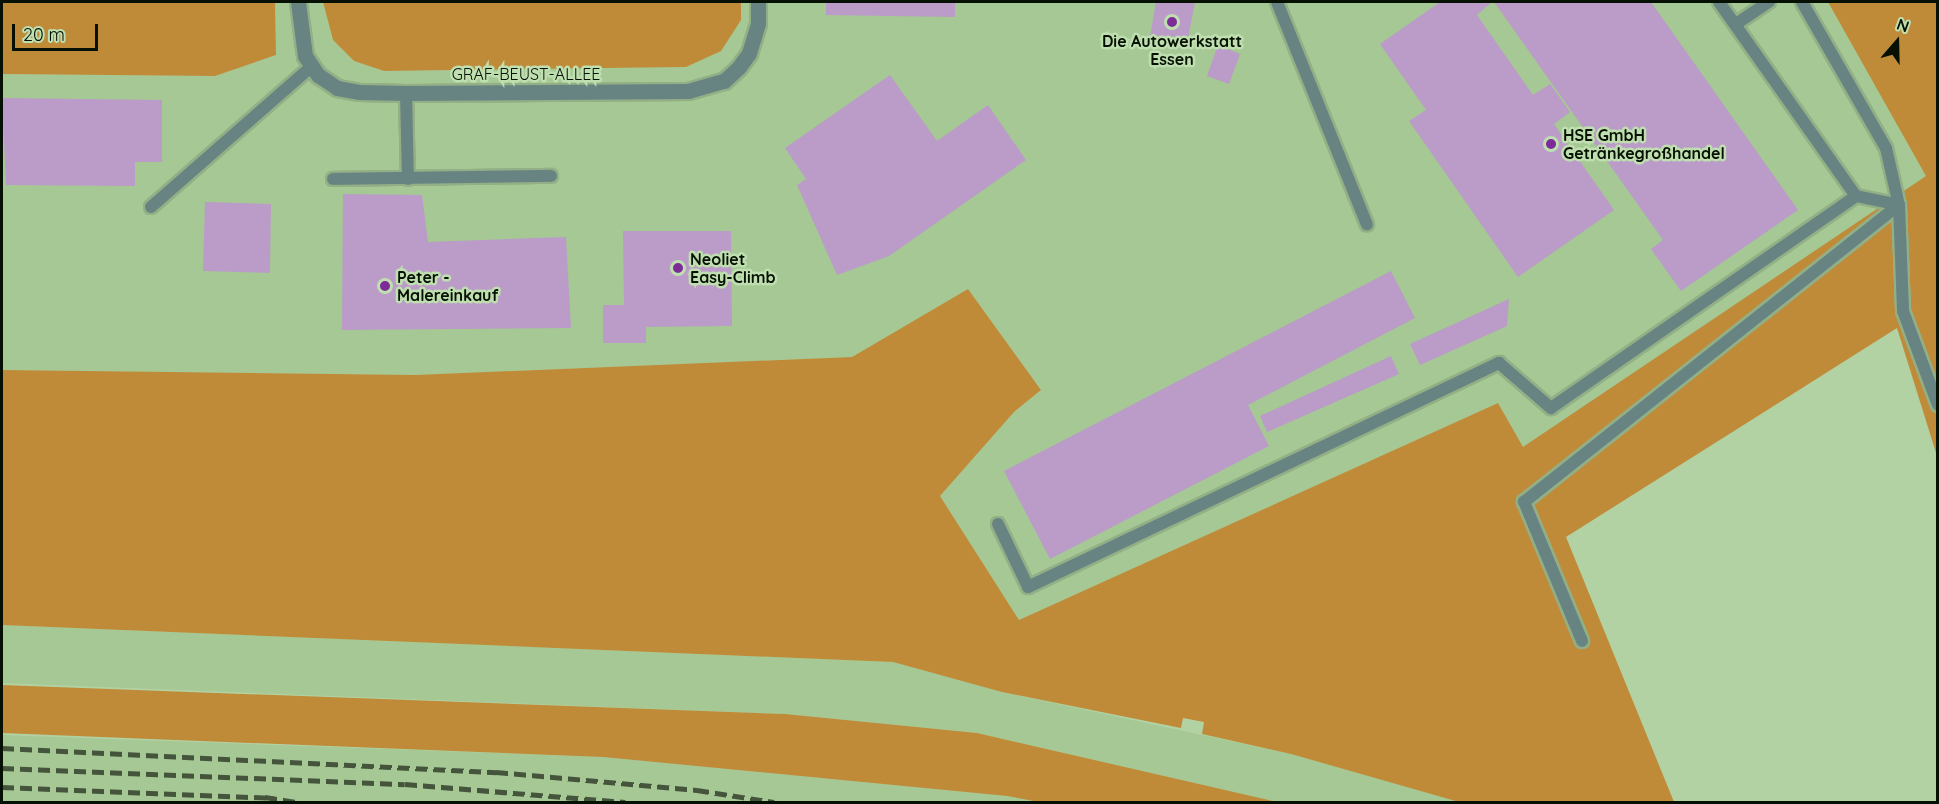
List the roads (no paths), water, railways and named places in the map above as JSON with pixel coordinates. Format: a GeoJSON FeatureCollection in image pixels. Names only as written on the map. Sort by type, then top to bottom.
{"type":"FeatureCollection","features":[{"type":"Feature","properties":{"kind":"street"},"geometry":{"type":"LineString","coordinates":[[298,2],[305,56],[312,66]]}},
{"type":"Feature","properties":{"kind":"street","name":"GRAF-BEUST-ALLEE"},"geometry":{"type":"LineString","coordinates":[[312,66],[318,75],[338,88],[406,93],[688,91],[724,81],[739,67],[749,52],[758,23],[758,2]]}},
{"type":"Feature","properties":{"kind":"lane"},"geometry":{"type":"LineString","coordinates":[[1277,2],[1367,225]]}},
{"type":"Feature","properties":{"kind":"lane"},"geometry":{"type":"LineString","coordinates":[[1719,2],[1856,196],[1899,205]]}},
{"type":"Feature","properties":{"kind":"lane"},"geometry":{"type":"LineString","coordinates":[[1736,24],[1769,2]]}},
{"type":"Feature","properties":{"kind":"lane"},"geometry":{"type":"LineString","coordinates":[[1802,2],[1886,148],[1899,205],[1903,311],[1938,405]]}},
{"type":"Feature","properties":{"kind":"lane"},"geometry":{"type":"LineString","coordinates":[[151,207],[312,66]]}},
{"type":"Feature","properties":{"kind":"lane"},"geometry":{"type":"LineString","coordinates":[[406,93],[408,179]]}},
{"type":"Feature","properties":{"kind":"lane"},"geometry":{"type":"LineString","coordinates":[[333,179],[551,176]]}},
{"type":"Feature","properties":{"kind":"lane"},"geometry":{"type":"LineString","coordinates":[[998,524],[1028,587],[1499,363],[1551,408],[1856,196]]}},
{"type":"Feature","properties":{"kind":"lane"},"geometry":{"type":"LineString","coordinates":[[1582,641],[1524,502],[1899,205]]}},
{"type":"Feature","properties":{"kind":"railway"},"geometry":{"type":"LineString","coordinates":[[2,748],[496,772],[697,790],[774,802]]}},
{"type":"Feature","properties":{"kind":"railway"},"geometry":{"type":"LineString","coordinates":[[2,768],[405,784],[625,802]]}},
{"type":"Feature","properties":{"kind":"railway"},"geometry":{"type":"LineString","coordinates":[[2,787],[273,798]]}},
{"type":"Feature","properties":{"kind":"railway"},"geometry":{"type":"LineString","coordinates":[[265,797],[298,802]]}},
{"type":"Feature","properties":{"kind":"place","name":"Die Autowerkstatt Essen"},"geometry":{"type":"Point","coordinates":[1172,22]}},
{"type":"Feature","properties":{"kind":"place","name":"HSE GmbH Getränkegroßhandel"},"geometry":{"type":"Point","coordinates":[1551,144]}},
{"type":"Feature","properties":{"kind":"place","name":"Neoliet Easy-Climb"},"geometry":{"type":"Point","coordinates":[678,268]}},
{"type":"Feature","properties":{"kind":"place","name":"Peter - Malereinkauf"},"geometry":{"type":"Point","coordinates":[385,286]}}]}
